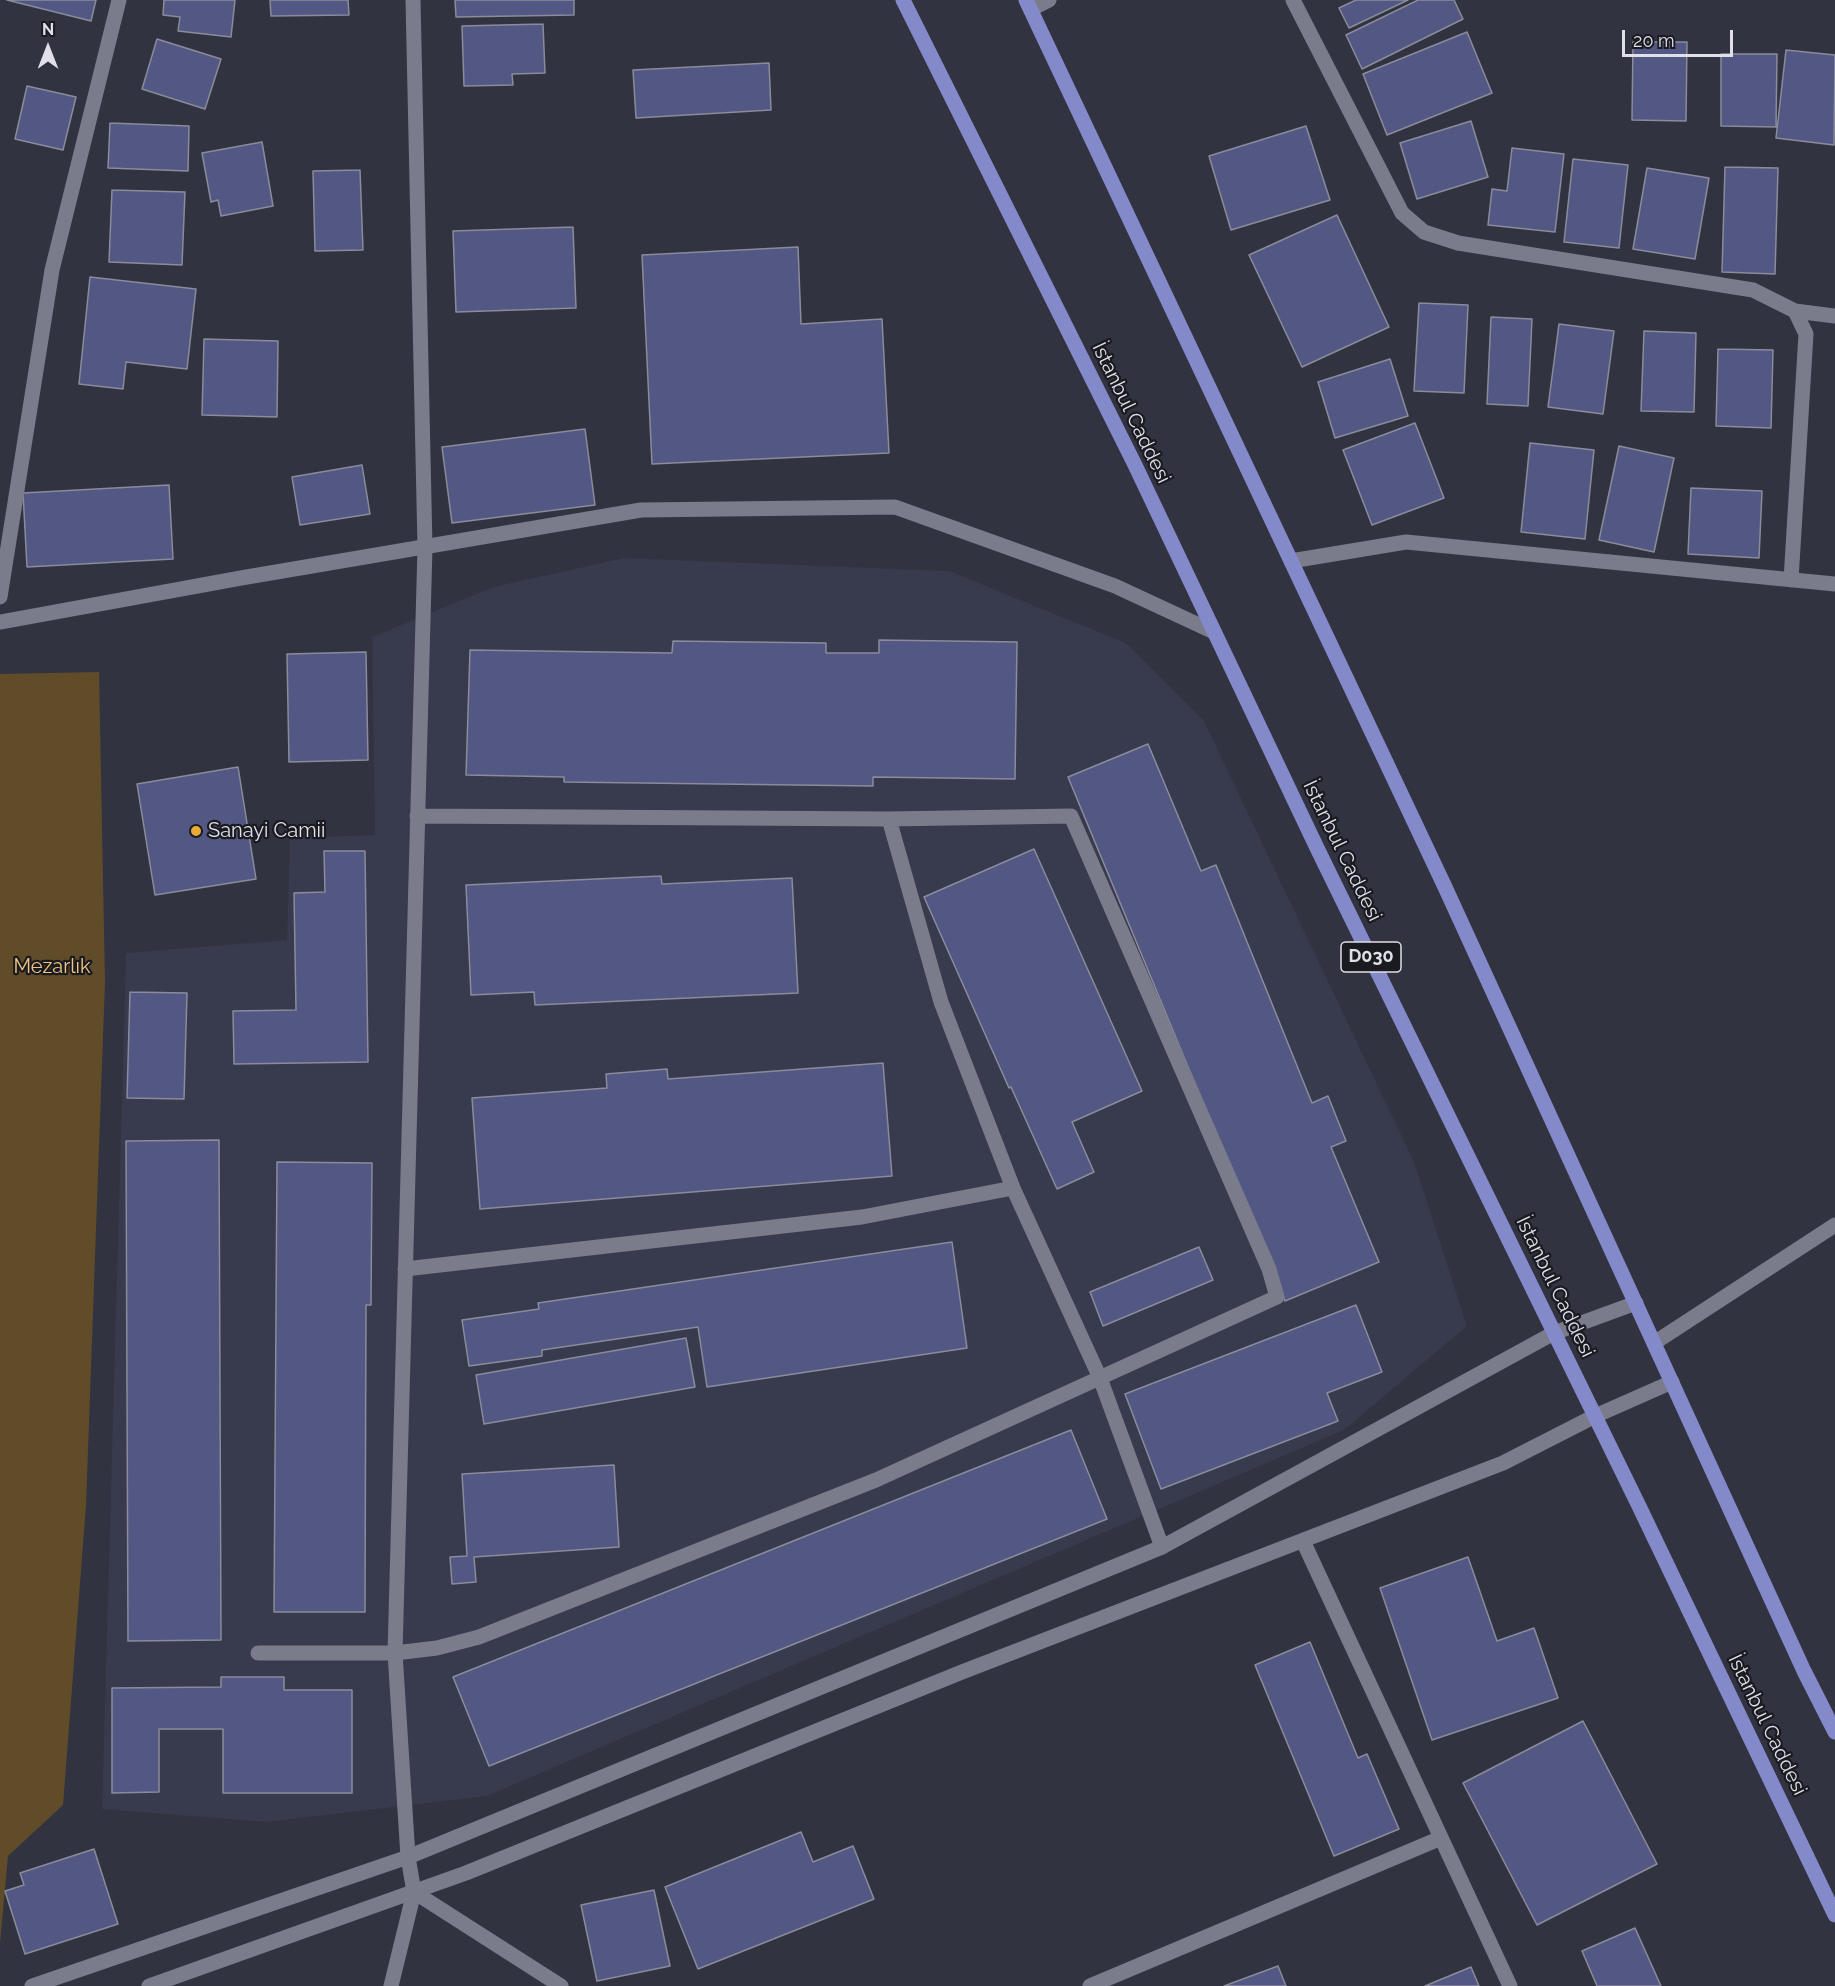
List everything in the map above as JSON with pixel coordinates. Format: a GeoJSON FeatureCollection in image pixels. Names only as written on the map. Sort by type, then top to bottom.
{"type":"FeatureCollection","features":[{"type":"Feature","properties":{"kind":"main road","name":"İstanbul Caddesi"},"geometry":{"type":"LineString","coordinates":[[903,0],[1140,476],[1317,848],[1835,1915]]}},
{"type":"Feature","properties":{"kind":"main road"},"geometry":{"type":"LineString","coordinates":[[1028,5],[1440,876],[1804,1671],[1835,1732]]}},
{"type":"Feature","properties":{"kind":"street"},"geometry":{"type":"LineString","coordinates":[[0,597],[52,270],[119,0]]}},
{"type":"Feature","properties":{"kind":"street"},"geometry":{"type":"LineString","coordinates":[[391,1986],[414,1892],[408,1857],[395,1653],[425,547],[413,0]]}},
{"type":"Feature","properties":{"kind":"street"},"geometry":{"type":"LineString","coordinates":[[1028,5],[1049,0]]}},
{"type":"Feature","properties":{"kind":"street"},"geometry":{"type":"LineString","coordinates":[[1293,0],[1402,213],[1424,232],[1458,243],[1754,290],[1795,311],[1835,316]]}},
{"type":"Feature","properties":{"kind":"street"},"geometry":{"type":"LineString","coordinates":[[1791,580],[1806,334],[1795,311]]}},
{"type":"Feature","properties":{"kind":"street"},"geometry":{"type":"LineString","coordinates":[[0,622],[241,578],[641,510],[895,507],[1115,586],[1214,632]]}},
{"type":"Feature","properties":{"kind":"street"},"geometry":{"type":"LineString","coordinates":[[1291,561],[1406,542],[1835,584]]}},
{"type":"Feature","properties":{"kind":"street"},"geometry":{"type":"LineString","coordinates":[[258,1653],[395,1653],[437,1648],[479,1637],[876,1480],[1277,1297],[1269,1269],[1071,816],[889,819],[417,816]]}},
{"type":"Feature","properties":{"kind":"street"},"geometry":{"type":"LineString","coordinates":[[889,819],[941,1002],[1013,1188],[1100,1378],[1162,1547]]}},
{"type":"Feature","properties":{"kind":"street"},"geometry":{"type":"LineString","coordinates":[[405,1269],[862,1217],[1013,1188]]}},
{"type":"Feature","properties":{"kind":"street"},"geometry":{"type":"LineString","coordinates":[[1654,1343],[1835,1226]]}},
{"type":"Feature","properties":{"kind":"street"},"geometry":{"type":"LineString","coordinates":[[33,1986],[408,1857],[1162,1547],[1554,1333],[1636,1303]]}},
{"type":"Feature","properties":{"kind":"street"},"geometry":{"type":"LineString","coordinates":[[149,1986],[477,1868],[962,1672],[1503,1463],[1594,1416],[1672,1382]]}},
{"type":"Feature","properties":{"kind":"street"},"geometry":{"type":"LineString","coordinates":[[1303,1541],[1510,1986]]}},
{"type":"Feature","properties":{"kind":"street"},"geometry":{"type":"LineString","coordinates":[[1092,1986],[1441,1838]]}},
{"type":"Feature","properties":{"kind":"street"},"geometry":{"type":"LineString","coordinates":[[414,1892],[561,1986]]}},
{"type":"Feature","properties":{"kind":"shaded area"},"geometry":{"type":"Polygon","coordinates":[[[624,558],[949,571],[1126,643],[1204,721],[1414,1162],[1467,1326],[1344,1430],[487,1796],[266,1822],[102,1809],[126,953],[287,940],[290,838],[375,835],[372,637],[493,587],[624,558]]]}},
{"type":"Feature","properties":{"kind":"green space","name":"Mezarlık"},"geometry":{"type":"Polygon","coordinates":[[[99,672],[105,982],[86,1505],[63,1805],[8,1856],[0,1943],[0,674],[99,672]]]}},
{"type":"Feature","properties":{"kind":"building"},"geometry":{"type":"Polygon","coordinates":[[[7,0],[96,0],[91,21],[7,0]]]}},
{"type":"Feature","properties":{"kind":"building"},"geometry":{"type":"Polygon","coordinates":[[[164,0],[235,0],[231,37],[178,31],[180,17],[163,15],[164,0]]]}},
{"type":"Feature","properties":{"kind":"building"},"geometry":{"type":"Polygon","coordinates":[[[270,0],[348,0],[349,15],[271,16],[270,0]]]}},
{"type":"Feature","properties":{"kind":"building"},"geometry":{"type":"Polygon","coordinates":[[[455,0],[574,0],[574,15],[456,17],[455,0]]]}},
{"type":"Feature","properties":{"kind":"building"},"geometry":{"type":"Polygon","coordinates":[[[1356,0],[1408,0],[1349,28],[1339,8],[1356,0]]]}},
{"type":"Feature","properties":{"kind":"building"},"geometry":{"type":"Polygon","coordinates":[[[1418,0],[1454,0],[1463,19],[1362,69],[1346,35],[1418,0]]]}},
{"type":"Feature","properties":{"kind":"building"},"geometry":{"type":"Polygon","coordinates":[[[543,24],[545,73],[512,74],[513,85],[464,86],[462,26],[543,24]]]}},
{"type":"Feature","properties":{"kind":"building"},"geometry":{"type":"Polygon","coordinates":[[[1467,32],[1492,93],[1387,135],[1363,74],[1467,32]]]}},
{"type":"Feature","properties":{"kind":"building"},"geometry":{"type":"Polygon","coordinates":[[[157,39],[221,59],[205,109],[142,89],[157,39]]]}},
{"type":"Feature","properties":{"kind":"building"},"geometry":{"type":"Polygon","coordinates":[[[1633,42],[1687,42],[1686,121],[1632,120],[1633,42]]]}},
{"type":"Feature","properties":{"kind":"building"},"geometry":{"type":"Polygon","coordinates":[[[1786,50],[1835,55],[1834,145],[1776,138],[1786,50]]]}},
{"type":"Feature","properties":{"kind":"building"},"geometry":{"type":"Polygon","coordinates":[[[1721,54],[1777,54],[1776,127],[1721,126],[1721,54]]]}},
{"type":"Feature","properties":{"kind":"building"},"geometry":{"type":"Polygon","coordinates":[[[769,63],[771,110],[636,118],[633,70],[769,63]]]}},
{"type":"Feature","properties":{"kind":"building"},"geometry":{"type":"Polygon","coordinates":[[[27,86],[76,97],[63,150],[15,139],[27,86]]]}},
{"type":"Feature","properties":{"kind":"building"},"geometry":{"type":"Polygon","coordinates":[[[1471,121],[1488,177],[1417,199],[1400,143],[1471,121]]]}},
{"type":"Feature","properties":{"kind":"building"},"geometry":{"type":"Polygon","coordinates":[[[110,123],[189,126],[188,171],[108,168],[110,123]]]}},
{"type":"Feature","properties":{"kind":"building"},"geometry":{"type":"Polygon","coordinates":[[[1306,126],[1330,200],[1231,230],[1209,156],[1306,126]]]}},
{"type":"Feature","properties":{"kind":"building"},"geometry":{"type":"Polygon","coordinates":[[[262,142],[273,206],[221,216],[218,200],[211,202],[202,153],[262,142]]]}},
{"type":"Feature","properties":{"kind":"building"},"geometry":{"type":"Polygon","coordinates":[[[1512,148],[1564,154],[1555,232],[1488,225],[1492,189],[1507,191],[1512,148]]]}},
{"type":"Feature","properties":{"kind":"building"},"geometry":{"type":"Polygon","coordinates":[[[1573,159],[1628,165],[1619,248],[1564,242],[1573,159]]]}},
{"type":"Feature","properties":{"kind":"building"},"geometry":{"type":"Polygon","coordinates":[[[1725,167],[1778,168],[1775,274],[1722,272],[1725,167]]]}},
{"type":"Feature","properties":{"kind":"building"},"geometry":{"type":"Polygon","coordinates":[[[1647,168],[1709,178],[1695,259],[1633,249],[1647,168]]]}},
{"type":"Feature","properties":{"kind":"building"},"geometry":{"type":"Polygon","coordinates":[[[360,170],[363,250],[315,251],[313,171],[360,170]]]}},
{"type":"Feature","properties":{"kind":"building"},"geometry":{"type":"Polygon","coordinates":[[[112,190],[185,192],[182,265],[109,262],[112,190]]]}},
{"type":"Feature","properties":{"kind":"building"},"geometry":{"type":"Polygon","coordinates":[[[1337,215],[1389,327],[1302,367],[1249,255],[1337,215]]]}},
{"type":"Feature","properties":{"kind":"building"},"geometry":{"type":"Polygon","coordinates":[[[573,227],[576,308],[456,312],[453,231],[573,227]]]}},
{"type":"Feature","properties":{"kind":"building"},"geometry":{"type":"Polygon","coordinates":[[[798,247],[801,324],[882,319],[889,453],[652,464],[642,255],[798,247]]]}},
{"type":"Feature","properties":{"kind":"building"},"geometry":{"type":"Polygon","coordinates":[[[90,277],[196,289],[187,369],[126,362],[123,389],[79,384],[90,277]]]}},
{"type":"Feature","properties":{"kind":"building"},"geometry":{"type":"Polygon","coordinates":[[[1419,303],[1468,305],[1464,393],[1414,391],[1419,303]]]}},
{"type":"Feature","properties":{"kind":"building"},"geometry":{"type":"Polygon","coordinates":[[[1491,317],[1532,319],[1528,406],[1487,404],[1491,317]]]}},
{"type":"Feature","properties":{"kind":"building"},"geometry":{"type":"Polygon","coordinates":[[[1559,324],[1614,331],[1603,414],[1548,407],[1559,324]]]}},
{"type":"Feature","properties":{"kind":"building"},"geometry":{"type":"Polygon","coordinates":[[[1644,331],[1696,333],[1694,412],[1641,411],[1644,331]]]}},
{"type":"Feature","properties":{"kind":"building"},"geometry":{"type":"Polygon","coordinates":[[[204,339],[278,341],[277,417],[202,415],[204,339]]]}},
{"type":"Feature","properties":{"kind":"building"},"geometry":{"type":"Polygon","coordinates":[[[1718,349],[1773,350],[1771,428],[1716,426],[1718,349]]]}},
{"type":"Feature","properties":{"kind":"building"},"geometry":{"type":"Polygon","coordinates":[[[1390,359],[1408,416],[1335,438],[1318,382],[1390,359]]]}},
{"type":"Feature","properties":{"kind":"building"},"geometry":{"type":"Polygon","coordinates":[[[1415,423],[1444,498],[1372,525],[1343,450],[1415,423]]]}},
{"type":"Feature","properties":{"kind":"building"},"geometry":{"type":"Polygon","coordinates":[[[585,429],[595,505],[452,523],[442,447],[585,429]]]}},
{"type":"Feature","properties":{"kind":"building"},"geometry":{"type":"Polygon","coordinates":[[[1530,443],[1594,450],[1585,539],[1521,532],[1530,443]]]}},
{"type":"Feature","properties":{"kind":"building"},"geometry":{"type":"Polygon","coordinates":[[[1619,446],[1674,458],[1654,552],[1599,540],[1619,446]]]}},
{"type":"Feature","properties":{"kind":"building"},"geometry":{"type":"Polygon","coordinates":[[[362,465],[370,514],[300,525],[292,477],[362,465]]]}},
{"type":"Feature","properties":{"kind":"building"},"geometry":{"type":"Polygon","coordinates":[[[169,485],[173,559],[27,567],[23,493],[169,485]]]}},
{"type":"Feature","properties":{"kind":"building"},"geometry":{"type":"Polygon","coordinates":[[[1691,488],[1762,491],[1759,558],[1688,554],[1691,488]]]}},
{"type":"Feature","properties":{"kind":"building"},"geometry":{"type":"Polygon","coordinates":[[[879,640],[1017,642],[1015,779],[873,777],[873,786],[564,782],[564,777],[466,775],[470,650],[672,653],[673,641],[826,643],[826,653],[879,653],[879,640]]]}},
{"type":"Feature","properties":{"kind":"building"},"geometry":{"type":"Polygon","coordinates":[[[366,652],[368,760],[289,762],[287,654],[366,652]]]}},
{"type":"Feature","properties":{"kind":"building"},"geometry":{"type":"Polygon","coordinates":[[[1148,744],[1201,871],[1216,865],[1312,1103],[1328,1096],[1346,1141],[1331,1147],[1379,1262],[1285,1301],[1068,777],[1148,744]]]}},
{"type":"Feature","properties":{"kind":"building","name":"Sanayi Camii"},"geometry":{"type":"Polygon","coordinates":[[[238,767],[256,879],[155,895],[137,784],[238,767]]]}},
{"type":"Feature","properties":{"kind":"building"},"geometry":{"type":"Polygon","coordinates":[[[1034,849],[1142,1091],[1072,1122],[1094,1172],[1057,1189],[1011,1087],[1009,1088],[924,897],[1034,849]]]}},
{"type":"Feature","properties":{"kind":"building"},"geometry":{"type":"Polygon","coordinates":[[[324,851],[365,851],[368,1062],[234,1064],[233,1011],[296,1010],[294,893],[325,892],[324,851]]]}},
{"type":"Feature","properties":{"kind":"building"},"geometry":{"type":"Polygon","coordinates":[[[661,876],[662,884],[792,878],[798,993],[535,1005],[534,992],[471,995],[466,885],[661,876]]]}},
{"type":"Feature","properties":{"kind":"building"},"geometry":{"type":"Polygon","coordinates":[[[130,992],[187,993],[184,1099],[127,1098],[130,992]]]}},
{"type":"Feature","properties":{"kind":"building"},"geometry":{"type":"Polygon","coordinates":[[[883,1063],[892,1176],[480,1209],[472,1098],[607,1088],[606,1074],[667,1069],[668,1079],[883,1063]]]}},
{"type":"Feature","properties":{"kind":"building"},"geometry":{"type":"Polygon","coordinates":[[[219,1140],[221,1640],[128,1641],[126,1141],[219,1140]]]}},
{"type":"Feature","properties":{"kind":"building"},"geometry":{"type":"Polygon","coordinates":[[[277,1162],[372,1163],[371,1305],[366,1305],[365,1612],[274,1612],[277,1162]]]}},
{"type":"Feature","properties":{"kind":"building"},"geometry":{"type":"Polygon","coordinates":[[[952,1242],[967,1348],[707,1387],[698,1327],[542,1350],[542,1356],[469,1366],[462,1320],[539,1309],[538,1303],[952,1242]]]}},
{"type":"Feature","properties":{"kind":"building"},"geometry":{"type":"Polygon","coordinates":[[[1199,1247],[1213,1280],[1103,1326],[1090,1292],[1199,1247]]]}},
{"type":"Feature","properties":{"kind":"building"},"geometry":{"type":"Polygon","coordinates":[[[1356,1305],[1382,1372],[1327,1393],[1338,1421],[1161,1489],[1125,1394],[1356,1305]]]}},
{"type":"Feature","properties":{"kind":"building"},"geometry":{"type":"Polygon","coordinates":[[[686,1338],[695,1387],[484,1424],[476,1375],[686,1338]]]}},
{"type":"Feature","properties":{"kind":"building"},"geometry":{"type":"Polygon","coordinates":[[[1071,1430],[1107,1519],[489,1766],[453,1677],[1071,1430]]]}},
{"type":"Feature","properties":{"kind":"building"},"geometry":{"type":"Polygon","coordinates":[[[614,1465],[619,1547],[474,1557],[476,1582],[452,1584],[450,1557],[467,1556],[462,1474],[614,1465]]]}},
{"type":"Feature","properties":{"kind":"building"},"geometry":{"type":"Polygon","coordinates":[[[1468,1557],[1497,1641],[1534,1628],[1558,1698],[1432,1740],[1380,1588],[1468,1557]]]}},
{"type":"Feature","properties":{"kind":"building"},"geometry":{"type":"Polygon","coordinates":[[[1310,1642],[1358,1758],[1367,1754],[1399,1829],[1334,1856],[1255,1665],[1310,1642]]]}},
{"type":"Feature","properties":{"kind":"building"},"geometry":{"type":"Polygon","coordinates":[[[221,1677],[284,1677],[284,1690],[352,1690],[352,1793],[223,1793],[223,1729],[159,1729],[159,1792],[112,1793],[112,1688],[221,1687],[221,1677]]]}},
{"type":"Feature","properties":{"kind":"building"},"geometry":{"type":"Polygon","coordinates":[[[1583,1721],[1657,1864],[1537,1925],[1463,1783],[1583,1721]]]}},
{"type":"Feature","properties":{"kind":"building"},"geometry":{"type":"Polygon","coordinates":[[[801,1832],[813,1862],[853,1846],[874,1899],[698,1969],[665,1887],[801,1832]]]}},
{"type":"Feature","properties":{"kind":"building"},"geometry":{"type":"Polygon","coordinates":[[[94,1849],[118,1924],[25,1954],[5,1891],[24,1885],[20,1873],[94,1849]]]}},
{"type":"Feature","properties":{"kind":"building"},"geometry":{"type":"Polygon","coordinates":[[[654,1890],[670,1966],[597,1981],[581,1905],[654,1890]]]}},
{"type":"Feature","properties":{"kind":"building"},"geometry":{"type":"Polygon","coordinates":[[[1635,1928],[1661,1986],[1597,1986],[1582,1951],[1635,1928]]]}},
{"type":"Feature","properties":{"kind":"building"},"geometry":{"type":"Polygon","coordinates":[[[1278,1966],[1286,1986],[1224,1986],[1278,1966]]]}},
{"type":"Feature","properties":{"kind":"building"},"geometry":{"type":"Polygon","coordinates":[[[1471,1967],[1479,1986],[1425,1986],[1471,1967]]]}},
{"type":"Feature","properties":{"kind":"place","name":"Sanayi Camii"},"geometry":{"type":"Point","coordinates":[196,831]}}]}
